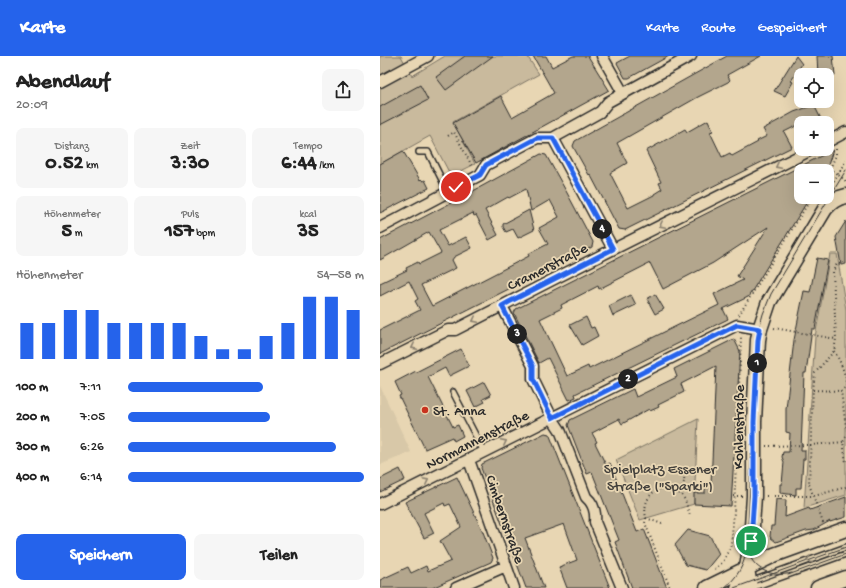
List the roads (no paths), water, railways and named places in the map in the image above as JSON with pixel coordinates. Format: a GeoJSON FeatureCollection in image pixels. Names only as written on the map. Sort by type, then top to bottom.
{"type":"FeatureCollection","features":[{"type":"Feature","properties":{"kind":"street"},"geometry":{"type":"LineString","coordinates":[[380,82],[428,56]]}},
{"type":"Feature","properties":{"kind":"street"},"geometry":{"type":"LineString","coordinates":[[602,56],[623,93]]}},
{"type":"Feature","properties":{"kind":"street"},"geometry":{"type":"LineString","coordinates":[[380,228],[480,175],[486,165],[537,138],[553,138],[600,112],[608,102],[623,93],[691,56]]}},
{"type":"Feature","properties":{"kind":"street"},"geometry":{"type":"LineString","coordinates":[[834,138],[846,132]]}},
{"type":"Feature","properties":{"kind":"street"},"geometry":{"type":"LineString","coordinates":[[553,138],[613,249]]}},
{"type":"Feature","properties":{"kind":"street","name":"Cramerstraße"},"geometry":{"type":"LineString","coordinates":[[380,364],[448,330],[455,330],[515,298],[799,156]]}},
{"type":"Feature","properties":{"kind":"street","name":"Kohlenstraße"},"geometry":{"type":"LineString","coordinates":[[743,587],[751,541],[754,496],[754,422],[758,340],[761,327],[769,302],[831,202],[846,196]]}},
{"type":"Feature","properties":{"kind":"street"},"geometry":{"type":"LineString","coordinates":[[502,306],[533,366],[533,379],[552,418],[560,430],[586,497],[590,501],[596,515],[596,522],[622,588]]}},
{"type":"Feature","properties":{"kind":"street","name":"Normannenstraße"},"geometry":{"type":"LineString","coordinates":[[380,504],[737,325],[761,327]]}},
{"type":"Feature","properties":{"kind":"street","name":"Cimbernstraße"},"geometry":{"type":"LineString","coordinates":[[469,460],[514,588]]}},
{"type":"Feature","properties":{"kind":"street"},"geometry":{"type":"LineString","coordinates":[[706,588],[774,555],[846,529]]}},
{"type":"Feature","properties":{"kind":"street"},"geometry":{"type":"LineString","coordinates":[[456,588],[506,566]]}},
{"type":"Feature","properties":{"kind":"street"},"geometry":{"type":"LineString","coordinates":[[818,588],[846,578]]}},
{"type":"Feature","properties":{"kind":"lane"},"geometry":{"type":"LineString","coordinates":[[418,152],[428,152],[448,192]]}},
{"type":"Feature","properties":{"kind":"lane"},"geometry":{"type":"LineString","coordinates":[[453,392],[484,452]]}},
{"type":"Feature","properties":{"kind":"lane"},"geometry":{"type":"LineString","coordinates":[[743,587],[846,547]]}},
{"type":"Feature","properties":{"kind":"lane"},"geometry":{"type":"LineString","coordinates":[[743,587],[846,554]]}},
{"type":"Feature","properties":{"kind":"tram line"},"geometry":{"type":"LineString","coordinates":[[792,573],[777,574],[764,571],[753,562],[747,548],[757,336],[763,314],[771,294],[846,170]]}},
{"type":"Feature","properties":{"kind":"tram line"},"geometry":{"type":"LineString","coordinates":[[734,588],[846,547]]}},
{"type":"Feature","properties":{"kind":"tram line"},"geometry":{"type":"LineString","coordinates":[[724,588],[740,571],[746,549]]}},
{"type":"Feature","properties":{"kind":"tram line"},"geometry":{"type":"LineString","coordinates":[[788,575],[846,554]]}},
{"type":"Feature","properties":{"kind":"place","name":"St. Anna"},"geometry":{"type":"Point","coordinates":[425,410]}},
{"type":"Feature","properties":{"kind":"park label","name":"Spielplatz Essener Straße (\"Sparki\")"},"geometry":{"type":"Point","coordinates":[660,476]}}]}
